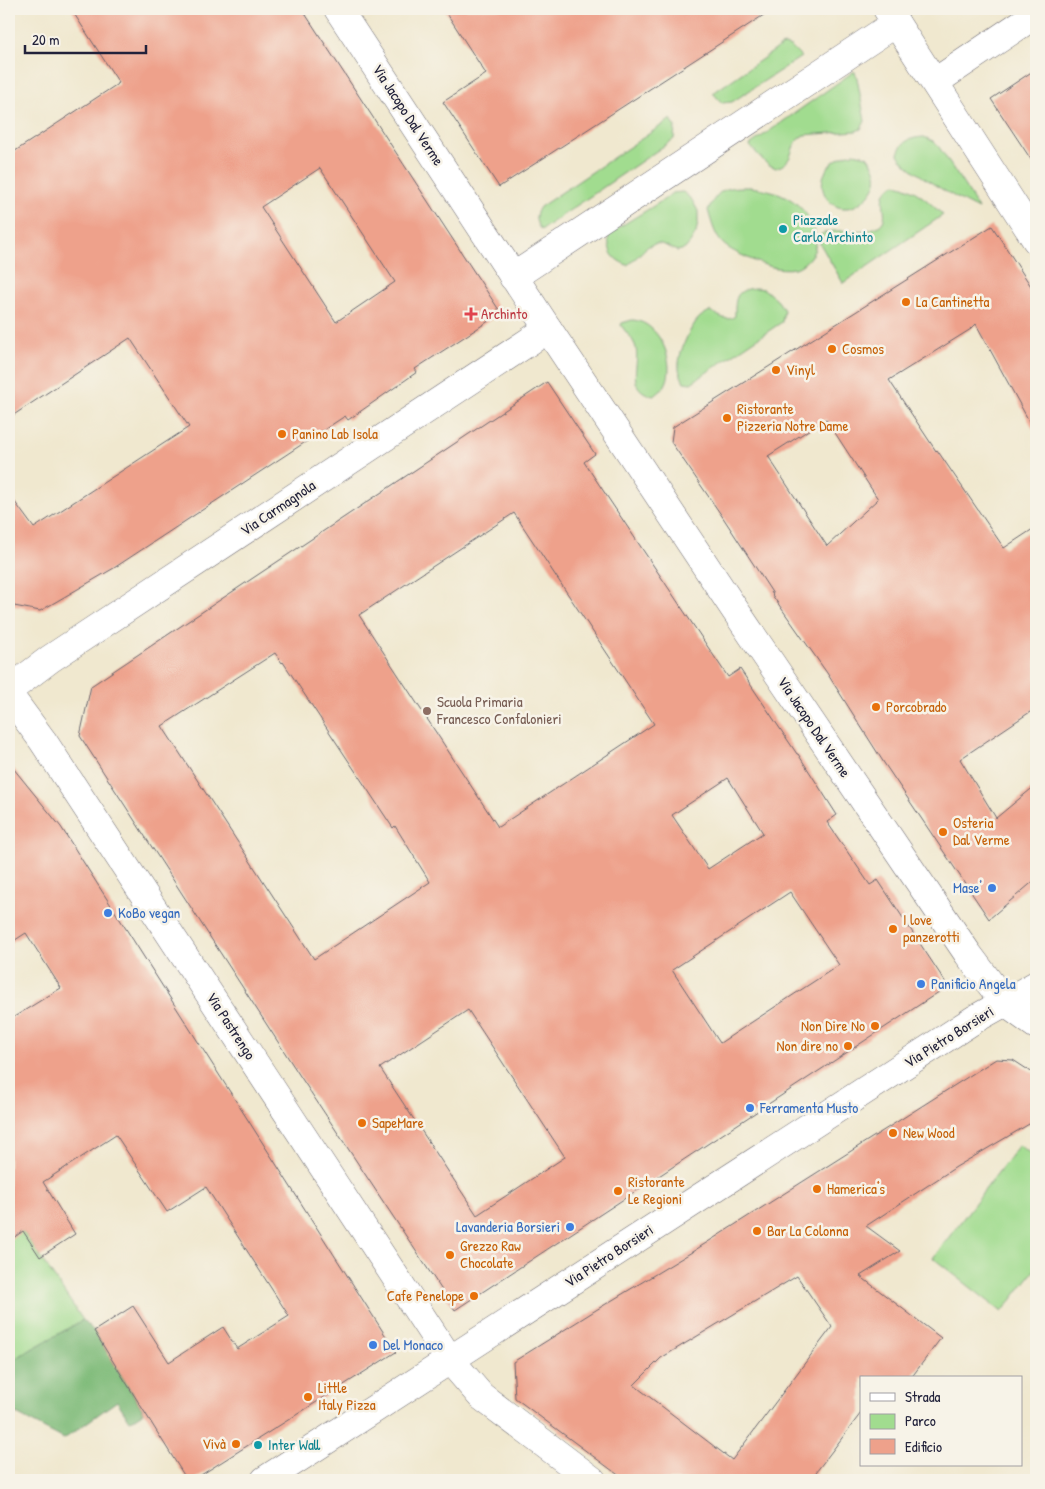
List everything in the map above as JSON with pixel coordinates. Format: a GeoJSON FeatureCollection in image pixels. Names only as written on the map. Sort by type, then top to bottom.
{"type":"FeatureCollection","features":[{"type":"Feature","properties":{"kind":"street","name":"Via Jacopo Dal Verme"},"geometry":{"type":"LineString","coordinates":[[338,9],[513,277]]}},
{"type":"Feature","properties":{"kind":"street"},"geometry":{"type":"LineString","coordinates":[[934,82],[1036,14]]}},
{"type":"Feature","properties":{"kind":"street"},"geometry":{"type":"LineString","coordinates":[[548,329],[513,277],[892,16],[1036,240]]}},
{"type":"Feature","properties":{"kind":"street","name":"Via Jacopo Dal Verme"},"geometry":{"type":"LineString","coordinates":[[548,329],[968,954],[1004,1002],[1036,1025]]}},
{"type":"Feature","properties":{"kind":"street","name":"Via Carmagnola"},"geometry":{"type":"LineString","coordinates":[[9,690],[50,659],[548,329]]}},
{"type":"Feature","properties":{"kind":"street","name":"Via Pastrengo"},"geometry":{"type":"LineString","coordinates":[[9,695],[48,749],[450,1360],[481,1396],[592,1480]]}},
{"type":"Feature","properties":{"kind":"street","name":"Via Pietro Borsieri"},"geometry":{"type":"LineString","coordinates":[[265,1480],[967,1024],[1036,985]]}},
{"type":"Feature","properties":{"kind":"green space"},"geometry":{"type":"Polygon","coordinates":[[[781,46],[791,47],[801,57],[732,102],[722,103],[713,93],[781,46]]]}},
{"type":"Feature","properties":{"kind":"green space"},"geometry":{"type":"Polygon","coordinates":[[[855,72],[857,78],[865,121],[861,129],[804,135],[795,143],[787,161],[776,168],[767,164],[750,146],[751,144],[855,72]]]}},
{"type":"Feature","properties":{"kind":"green space"},"geometry":{"type":"Polygon","coordinates":[[[671,119],[675,127],[674,139],[541,230],[536,219],[540,207],[671,119]]]}},
{"type":"Feature","properties":{"kind":"green space"},"geometry":{"type":"Polygon","coordinates":[[[924,137],[933,141],[939,147],[978,209],[934,184],[903,161],[898,154],[902,146],[911,139],[924,137]]]}},
{"type":"Feature","properties":{"kind":"green space"},"geometry":{"type":"Polygon","coordinates":[[[854,153],[867,156],[876,173],[875,184],[864,200],[856,206],[840,207],[826,198],[823,187],[824,175],[829,166],[836,160],[854,153]]]}},
{"type":"Feature","properties":{"kind":"green space"},"geometry":{"type":"Polygon","coordinates":[[[896,184],[915,192],[943,215],[843,283],[819,242],[819,236],[831,231],[865,230],[880,225],[884,216],[883,199],[885,193],[896,184]]]}},
{"type":"Feature","properties":{"kind":"green space"},"geometry":{"type":"Polygon","coordinates":[[[735,187],[750,187],[781,194],[796,203],[806,213],[813,226],[816,240],[815,248],[810,257],[801,265],[795,268],[783,269],[772,267],[732,250],[725,246],[717,236],[708,210],[712,202],[724,190],[735,187]]]}},
{"type":"Feature","properties":{"kind":"green space"},"geometry":{"type":"Polygon","coordinates":[[[683,192],[692,200],[698,211],[696,233],[685,249],[677,251],[663,245],[651,245],[627,265],[614,257],[610,249],[608,234],[672,193],[683,192]]]}},
{"type":"Feature","properties":{"kind":"green space"},"geometry":{"type":"Polygon","coordinates":[[[755,288],[764,289],[778,301],[784,310],[782,322],[691,383],[684,382],[679,371],[680,358],[692,327],[702,316],[710,311],[722,318],[732,318],[735,316],[735,304],[740,293],[755,288]]]}},
{"type":"Feature","properties":{"kind":"green space"},"geometry":{"type":"Polygon","coordinates":[[[632,320],[643,323],[653,330],[661,341],[666,353],[669,366],[668,378],[663,389],[653,396],[644,392],[636,381],[637,352],[632,339],[621,325],[632,320]]]}},
{"type":"Feature","properties":{"kind":"green space"},"geometry":{"type":"Polygon","coordinates":[[[1019,1145],[1036,1158],[1036,1268],[1002,1312],[933,1258],[1019,1145]]]}},
{"type":"Feature","properties":{"kind":"green space"},"geometry":{"type":"Polygon","coordinates":[[[9,1211],[83,1320],[9,1362],[9,1211]]]}},
{"type":"Feature","properties":{"kind":"green space"},"geometry":{"type":"Polygon","coordinates":[[[83,1320],[94,1331],[144,1412],[130,1421],[117,1401],[64,1439],[9,1410],[9,1362],[83,1320]]]}},
{"type":"Feature","properties":{"kind":"building"},"geometry":{"type":"Polygon","coordinates":[[[71,9],[302,9],[501,313],[415,369],[417,372],[348,420],[345,416],[114,568],[40,611],[9,605],[9,494],[34,528],[189,427],[130,338],[9,418],[9,155],[119,83],[71,9]],[[320,168],[261,207],[336,322],[395,282],[320,168]]]}},
{"type":"Feature","properties":{"kind":"building"},"geometry":{"type":"Polygon","coordinates":[[[444,9],[773,9],[499,187],[443,102],[486,74],[444,9]]]}},
{"type":"Feature","properties":{"kind":"building"},"geometry":{"type":"Polygon","coordinates":[[[1036,69],[1036,167],[991,99],[1036,69]]]}},
{"type":"Feature","properties":{"kind":"building"},"geometry":{"type":"Polygon","coordinates":[[[992,226],[1036,294],[1036,434],[976,324],[889,380],[1004,548],[1036,527],[1036,708],[960,759],[996,818],[1036,785],[1036,879],[989,919],[884,763],[827,673],[772,595],[722,516],[671,442],[673,427],[992,226]],[[826,419],[768,456],[827,546],[878,499],[826,419]]]}},
{"type":"Feature","properties":{"kind":"building"},"geometry":{"type":"Polygon","coordinates":[[[547,382],[595,454],[584,462],[728,677],[740,669],[837,815],[827,822],[870,885],[878,880],[948,986],[455,1310],[300,1076],[80,736],[91,686],[547,382]],[[514,513],[359,615],[498,827],[654,724],[514,513]],[[275,653],[162,726],[314,959],[430,882],[395,826],[393,828],[283,662],[275,653]],[[728,778],[672,815],[708,869],[763,833],[728,778]],[[790,892],[672,970],[720,1043],[839,965],[790,892]],[[468,1010],[380,1068],[477,1215],[565,1157],[468,1010]]]}},
{"type":"Feature","properties":{"kind":"building"},"geometry":{"type":"Polygon","coordinates":[[[9,763],[61,827],[396,1352],[193,1480],[187,1480],[94,1331],[133,1306],[169,1362],[223,1327],[237,1349],[289,1316],[206,1187],[167,1212],[116,1135],[43,1182],[75,1234],[40,1257],[23,1231],[9,1241],[9,1020],[61,988],[26,933],[9,944],[9,763]]]}},
{"type":"Feature","properties":{"kind":"building"},"geometry":{"type":"Polygon","coordinates":[[[996,1059],[1013,1060],[1036,1075],[1036,1120],[956,1167],[866,1226],[900,1251],[860,1276],[941,1338],[912,1376],[860,1376],[860,1414],[810,1480],[625,1480],[515,1398],[513,1362],[692,1252],[996,1059]],[[797,1276],[661,1358],[634,1385],[732,1460],[832,1327],[797,1276]]]}},
{"type":"Feature","properties":{"kind":"place","name":"Piazzale Carlo Archinto"},"geometry":{"type":"Point","coordinates":[783,229]}},
{"type":"Feature","properties":{"kind":"place","name":"La Cantinetta"},"geometry":{"type":"Point","coordinates":[906,302]}},
{"type":"Feature","properties":{"kind":"place","name":"Archinto"},"geometry":{"type":"Point","coordinates":[471,314]}},
{"type":"Feature","properties":{"kind":"place","name":"Cosmos"},"geometry":{"type":"Point","coordinates":[832,349]}},
{"type":"Feature","properties":{"kind":"place","name":"Vinyl"},"geometry":{"type":"Point","coordinates":[776,370]}},
{"type":"Feature","properties":{"kind":"place","name":"Ristorante Pizzeria Notre Dame"},"geometry":{"type":"Point","coordinates":[727,418]}},
{"type":"Feature","properties":{"kind":"place","name":"Panino Lab Isola"},"geometry":{"type":"Point","coordinates":[282,434]}},
{"type":"Feature","properties":{"kind":"place","name":"Porcobrado"},"geometry":{"type":"Point","coordinates":[876,707]}},
{"type":"Feature","properties":{"kind":"place","name":"Scuola Primaria Francesco Confalonieri"},"geometry":{"type":"Point","coordinates":[427,711]}},
{"type":"Feature","properties":{"kind":"place","name":"Osteria Dal Verme"},"geometry":{"type":"Point","coordinates":[943,832]}},
{"type":"Feature","properties":{"kind":"place","name":"Mase'"},"geometry":{"type":"Point","coordinates":[992,888]}},
{"type":"Feature","properties":{"kind":"place","name":"KoBo vegan"},"geometry":{"type":"Point","coordinates":[108,913]}},
{"type":"Feature","properties":{"kind":"place","name":"I love panzerotti"},"geometry":{"type":"Point","coordinates":[893,929]}},
{"type":"Feature","properties":{"kind":"place","name":"Panificio Angela"},"geometry":{"type":"Point","coordinates":[921,984]}},
{"type":"Feature","properties":{"kind":"place","name":"Non Dire No"},"geometry":{"type":"Point","coordinates":[875,1026]}},
{"type":"Feature","properties":{"kind":"place","name":"Non dire no"},"geometry":{"type":"Point","coordinates":[848,1046]}},
{"type":"Feature","properties":{"kind":"place","name":"Ferramenta Musto"},"geometry":{"type":"Point","coordinates":[750,1108]}},
{"type":"Feature","properties":{"kind":"place","name":"SapeMare"},"geometry":{"type":"Point","coordinates":[362,1123]}},
{"type":"Feature","properties":{"kind":"place","name":"New Wood"},"geometry":{"type":"Point","coordinates":[893,1133]}},
{"type":"Feature","properties":{"kind":"place","name":"Hamerica's"},"geometry":{"type":"Point","coordinates":[817,1189]}},
{"type":"Feature","properties":{"kind":"place","name":"Ristorante Le Regioni"},"geometry":{"type":"Point","coordinates":[618,1191]}},
{"type":"Feature","properties":{"kind":"place","name":"Lavanderia Borsieri"},"geometry":{"type":"Point","coordinates":[570,1227]}},
{"type":"Feature","properties":{"kind":"place","name":"Bar La Colonna"},"geometry":{"type":"Point","coordinates":[757,1231]}},
{"type":"Feature","properties":{"kind":"place","name":"Grezzo Raw Chocolate"},"geometry":{"type":"Point","coordinates":[450,1255]}},
{"type":"Feature","properties":{"kind":"place","name":"Cafe Penelope"},"geometry":{"type":"Point","coordinates":[474,1296]}},
{"type":"Feature","properties":{"kind":"place","name":"Del Monaco"},"geometry":{"type":"Point","coordinates":[373,1345]}},
{"type":"Feature","properties":{"kind":"place","name":"Little Italy Pizza"},"geometry":{"type":"Point","coordinates":[308,1397]}},
{"type":"Feature","properties":{"kind":"place","name":"Vivà"},"geometry":{"type":"Point","coordinates":[236,1444]}},
{"type":"Feature","properties":{"kind":"place","name":"Inter Wall"},"geometry":{"type":"Point","coordinates":[258,1445]}}]}
